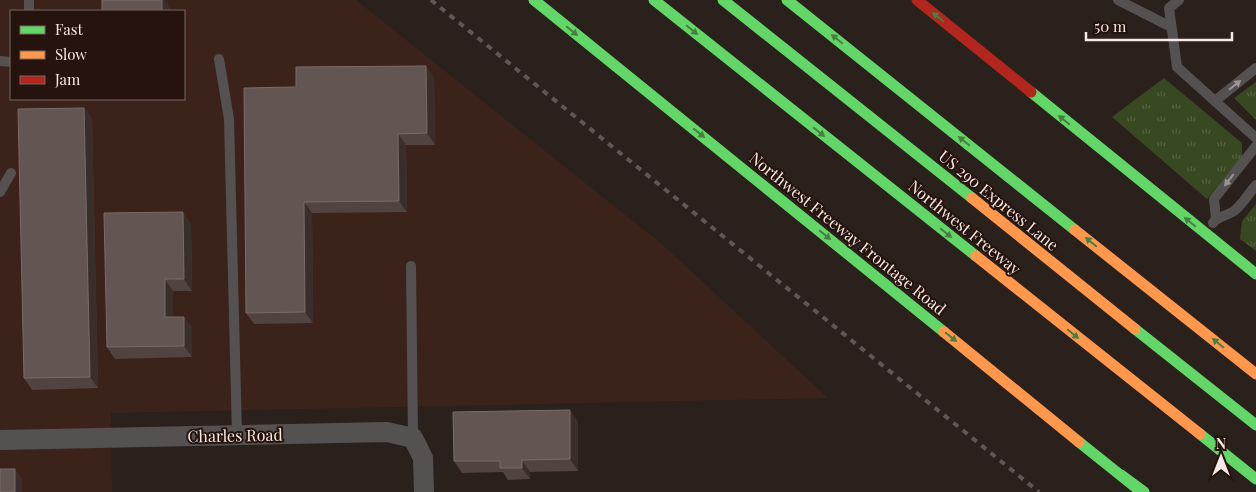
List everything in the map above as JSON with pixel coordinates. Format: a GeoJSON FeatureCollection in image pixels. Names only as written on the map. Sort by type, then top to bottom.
{"type":"FeatureCollection","features":[{"type":"Feature","properties":{"kind":"main road","name":"Northwest Freeway Frontage Road"},"geometry":{"type":"LineString","coordinates":[[534,0],[1143,492]]}},
{"type":"Feature","properties":{"kind":"main road","name":"Northwest Freeway"},"geometry":{"type":"LineString","coordinates":[[654,0],[1256,480]]}},
{"type":"Feature","properties":{"kind":"main road","name":"US 290 Express Lane"},"geometry":{"type":"LineString","coordinates":[[722,0],[1256,426]]}},
{"type":"Feature","properties":{"kind":"main road"},"geometry":{"type":"LineString","coordinates":[[787,0],[1256,374]]}},
{"type":"Feature","properties":{"kind":"main road"},"geometry":{"type":"LineString","coordinates":[[917,0],[1256,274]]}},
{"type":"Feature","properties":{"kind":"street","name":"Charles Road"},"geometry":{"type":"LineString","coordinates":[[0,440],[387,432],[412,438]]}},
{"type":"Feature","properties":{"kind":"street"},"geometry":{"type":"LineString","coordinates":[[412,438],[423,458],[424,492]]}},
{"type":"Feature","properties":{"kind":"lane"},"geometry":{"type":"LineString","coordinates":[[1179,0],[1169,8],[1177,67],[1256,138]]}},
{"type":"Feature","properties":{"kind":"lane"},"geometry":{"type":"LineString","coordinates":[[1124,2],[1171,27]]}},
{"type":"Feature","properties":{"kind":"lane"},"geometry":{"type":"LineString","coordinates":[[219,59],[229,119],[237,435]]}},
{"type":"Feature","properties":{"kind":"lane"},"geometry":{"type":"LineString","coordinates":[[1215,101],[1256,68]]}},
{"type":"Feature","properties":{"kind":"lane"},"geometry":{"type":"LineString","coordinates":[[1216,219],[1214,200],[1256,146]]}},
{"type":"Feature","properties":{"kind":"lane"},"geometry":{"type":"LineString","coordinates":[[0,192],[11,173]]}},
{"type":"Feature","properties":{"kind":"lane"},"geometry":{"type":"LineString","coordinates":[[1205,234],[1216,219],[1226,216],[1237,209],[1256,185]]}},
{"type":"Feature","properties":{"kind":"lane"},"geometry":{"type":"LineString","coordinates":[[410,266],[412,438]]}},
{"type":"Feature","properties":{"kind":"shaded area"},"geometry":{"type":"Polygon","coordinates":[[[0,0],[356,0],[663,245],[828,398],[111,413],[112,492],[0,492],[0,0]]]}},
{"type":"Feature","properties":{"kind":"green space"},"geometry":{"type":"Polygon","coordinates":[[[1164,78],[1242,143],[1242,157],[1207,199],[1112,117],[1164,78]]]}},
{"type":"Feature","properties":{"kind":"green space"},"geometry":{"type":"Polygon","coordinates":[[[1256,82],[1256,120],[1234,98],[1256,82]]]}},
{"type":"Feature","properties":{"kind":"green space"},"geometry":{"type":"Polygon","coordinates":[[[1256,204],[1256,251],[1240,239],[1242,221],[1256,204]]]}},
{"type":"Feature","properties":{"kind":"building"},"geometry":{"type":"Polygon","coordinates":[[[102,0],[162,0],[162,10],[102,10],[102,0]]]}},
{"type":"Feature","properties":{"kind":"building"},"geometry":{"type":"Polygon","coordinates":[[[426,66],[427,133],[398,134],[399,201],[304,202],[305,312],[246,313],[244,88],[296,87],[296,67],[426,66]]]}},
{"type":"Feature","properties":{"kind":"building"},"geometry":{"type":"Polygon","coordinates":[[[84,108],[90,377],[24,378],[18,109],[84,108]]]}},
{"type":"Feature","properties":{"kind":"building"},"geometry":{"type":"Polygon","coordinates":[[[183,212],[184,279],[165,279],[165,317],[184,317],[184,346],[107,347],[104,213],[183,212]]]}},
{"type":"Feature","properties":{"kind":"building"},"geometry":{"type":"Polygon","coordinates":[[[570,410],[570,459],[522,460],[522,468],[500,468],[500,461],[454,461],[453,412],[570,410]]]}},
{"type":"Feature","properties":{"kind":"building"},"geometry":{"type":"Polygon","coordinates":[[[0,469],[15,469],[15,492],[0,492],[0,469]]]}},
{"type":"Feature","properties":{"kind":"railway"},"geometry":{"type":"LineString","coordinates":[[431,0],[1039,492]]}},
{"type":"Feature","properties":{"kind":"traffic: fast"},"geometry":{"type":"LineString","coordinates":[[534,0],[944,332]]}},
{"type":"Feature","properties":{"kind":"traffic: fast"},"geometry":{"type":"LineString","coordinates":[[654,0],[976,256]]}},
{"type":"Feature","properties":{"kind":"traffic: fast"},"geometry":{"type":"LineString","coordinates":[[723,0],[972,198]]}},
{"type":"Feature","properties":{"kind":"traffic: fast"},"geometry":{"type":"LineString","coordinates":[[787,0],[1075,230]]}},
{"type":"Feature","properties":{"kind":"traffic: fast"},"geometry":{"type":"LineString","coordinates":[[1031,92],[1256,274]]}},
{"type":"Feature","properties":{"kind":"traffic: fast"},"geometry":{"type":"LineString","coordinates":[[1135,329],[1256,425]]}},
{"type":"Feature","properties":{"kind":"traffic: fast"},"geometry":{"type":"LineString","coordinates":[[1200,434],[1256,479]]}},
{"type":"Feature","properties":{"kind":"traffic: fast"},"geometry":{"type":"LineString","coordinates":[[1079,442],[1139,490]]}},
{"type":"Feature","properties":{"kind":"traffic: fast"},"geometry":{"type":"LineString","coordinates":[[1121,475],[1144,492]]}},
{"type":"Feature","properties":{"kind":"traffic: slow"},"geometry":{"type":"LineString","coordinates":[[972,198],[1135,329]]}},
{"type":"Feature","properties":{"kind":"traffic: slow"},"geometry":{"type":"LineString","coordinates":[[1075,230],[1256,374]]}},
{"type":"Feature","properties":{"kind":"traffic: slow"},"geometry":{"type":"LineString","coordinates":[[976,256],[1200,434]]}},
{"type":"Feature","properties":{"kind":"traffic: slow"},"geometry":{"type":"LineString","coordinates":[[944,332],[1079,442]]}},
{"type":"Feature","properties":{"kind":"traffic: jam"},"geometry":{"type":"LineString","coordinates":[[917,0],[1031,92]]}}]}
